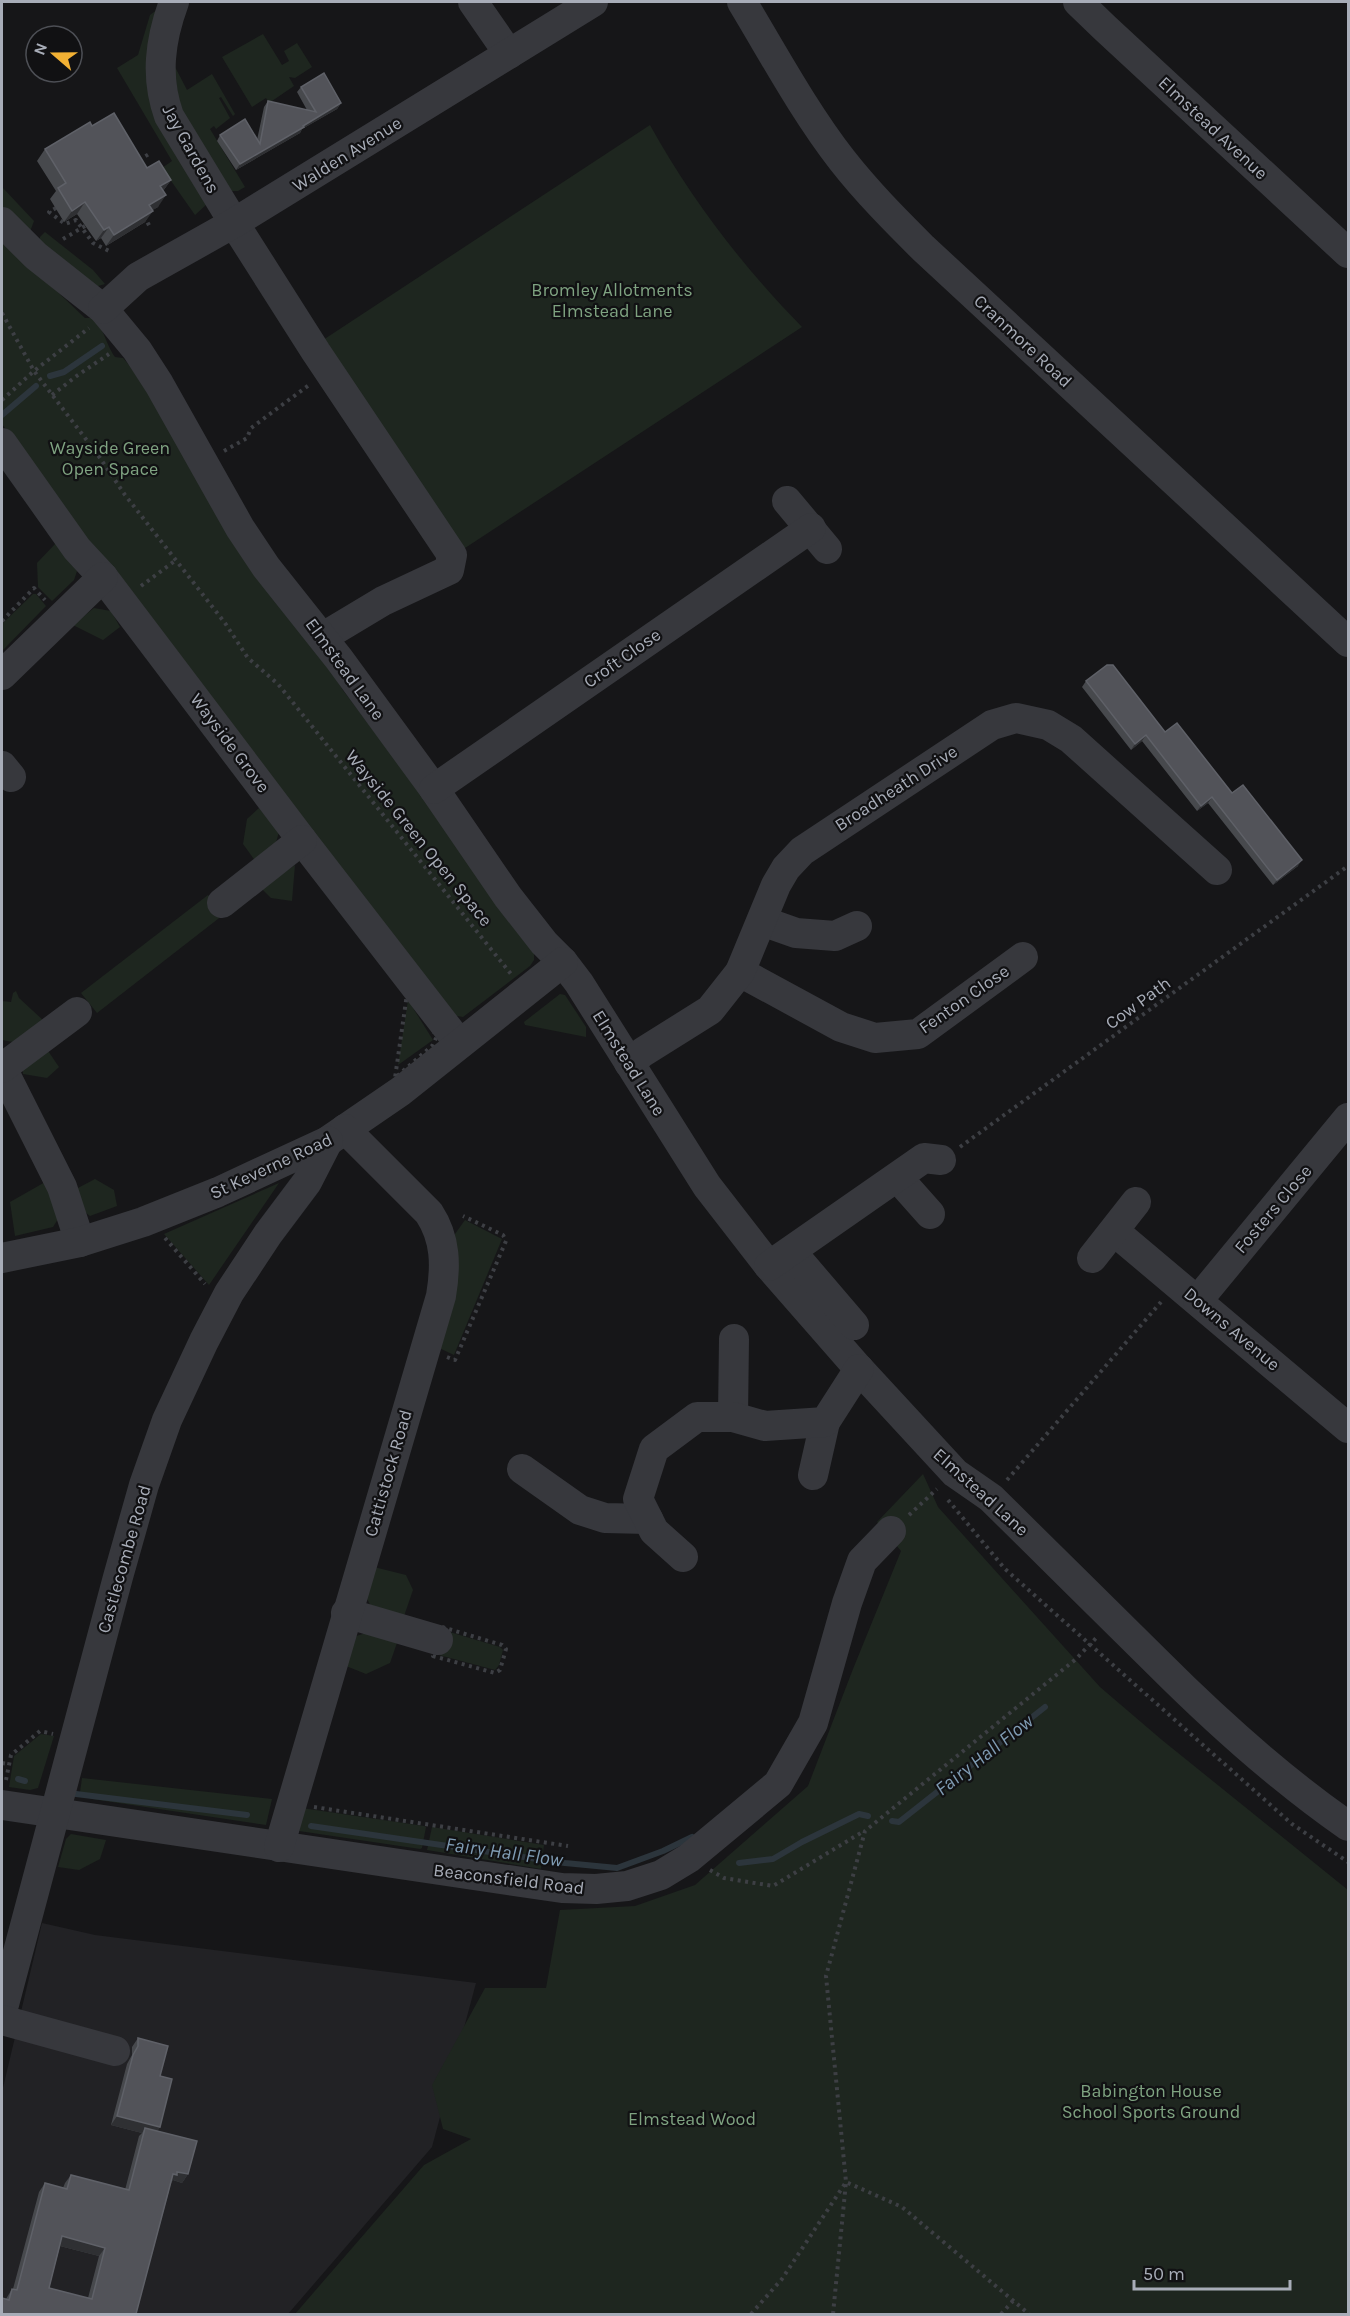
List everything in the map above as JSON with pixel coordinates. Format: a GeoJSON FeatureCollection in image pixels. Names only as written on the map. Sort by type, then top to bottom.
{"type":"FeatureCollection","features":[{"type":"Feature","properties":{"kind":"street","name":"Jay Gardens"},"geometry":{"type":"LineString","coordinates":[[174,2],[162,44],[160,79],[163,99],[169,116],[234,224],[328,370],[452,555],[449,570],[383,601],[323,638]]}},
{"type":"Feature","properties":{"kind":"street"},"geometry":{"type":"LineString","coordinates":[[473,2],[509,54]]}},
{"type":"Feature","properties":{"kind":"street","name":"Walden Avenue"},"geometry":{"type":"LineString","coordinates":[[106,312],[138,277],[234,224],[593,2]]}},
{"type":"Feature","properties":{"kind":"street","name":"Cranmore Road"},"geometry":{"type":"LineString","coordinates":[[742,2],[836,152],[885,210],[923,248],[1348,642]]}},
{"type":"Feature","properties":{"kind":"street","name":"Elmstead Avenue"},"geometry":{"type":"LineString","coordinates":[[1078,2],[1348,253]]}},
{"type":"Feature","properties":{"kind":"street","name":"Elmstead Lane"},"geometry":{"type":"LineString","coordinates":[[2,222],[36,256],[106,312],[128,339],[159,384],[240,528],[266,567],[323,638],[434,789],[508,897],[544,944],[563,962],[707,1186],[785,1270],[859,1369],[955,1473],[991,1498],[1192,1698],[1319,1805],[1348,1826]]}},
{"type":"Feature","properties":{"kind":"street","name":"Wayside Grove"},"geometry":{"type":"LineString","coordinates":[[2,442],[77,549],[103,577],[459,1043]]}},
{"type":"Feature","properties":{"kind":"street","name":"Croft Close"},"geometry":{"type":"LineString","coordinates":[[434,789],[819,539],[787,501]]}},
{"type":"Feature","properties":{"kind":"street"},"geometry":{"type":"LineString","coordinates":[[2,675],[103,577]]}},
{"type":"Feature","properties":{"kind":"street","name":"Broadheath Drive"},"geometry":{"type":"LineString","coordinates":[[629,1063],[710,1010],[740,972],[776,885],[786,868],[802,851],[993,725],[1016,718],[1048,725],[1071,739],[1217,870]]}},
{"type":"Feature","properties":{"kind":"street"},"geometry":{"type":"LineString","coordinates":[[222,903],[302,840]]}},
{"type":"Feature","properties":{"kind":"street"},"geometry":{"type":"LineString","coordinates":[[762,921],[796,933],[835,936],[857,926]]}},
{"type":"Feature","properties":{"kind":"street","name":"Fenton Close"},"geometry":{"type":"LineString","coordinates":[[740,972],[841,1027],[875,1038],[918,1034],[1023,957]]}},
{"type":"Feature","properties":{"kind":"street","name":"St Keverne Road"},"geometry":{"type":"LineString","coordinates":[[2,1258],[80,1242],[143,1222],[218,1192],[337,1135],[401,1091],[563,962]]}},
{"type":"Feature","properties":{"kind":"street"},"geometry":{"type":"LineString","coordinates":[[77,1012],[2,1068],[62,1187],[80,1242]]}},
{"type":"Feature","properties":{"kind":"street","name":"Fosters Close"},"geometry":{"type":"LineString","coordinates":[[1188,1292],[1348,1118]]}},
{"type":"Feature","properties":{"kind":"street","name":"Cattistock Road"},"geometry":{"type":"LineString","coordinates":[[279,1847],[441,1296],[445,1267],[443,1245],[435,1222],[429,1213],[337,1135]]}},
{"type":"Feature","properties":{"kind":"street","name":"Castlecombe Road"},"geometry":{"type":"LineString","coordinates":[[2,2012],[141,1495],[167,1420],[204,1341],[230,1293],[337,1135]]}},
{"type":"Feature","properties":{"kind":"street"},"geometry":{"type":"LineString","coordinates":[[785,1270],[924,1158],[941,1160]]}},
{"type":"Feature","properties":{"kind":"street"},"geometry":{"type":"LineString","coordinates":[[785,1270],[906,1187],[941,1160]]}},
{"type":"Feature","properties":{"kind":"street"},"geometry":{"type":"LineString","coordinates":[[906,1187],[930,1214]]}},
{"type":"Feature","properties":{"kind":"street"},"geometry":{"type":"LineString","coordinates":[[1092,1258],[1136,1202]]}},
{"type":"Feature","properties":{"kind":"street","name":"Downs Avenue"},"geometry":{"type":"LineString","coordinates":[[1114,1231],[1348,1428]]}},
{"type":"Feature","properties":{"kind":"street"},"geometry":{"type":"LineString","coordinates":[[785,1270],[854,1325]]}},
{"type":"Feature","properties":{"kind":"street"},"geometry":{"type":"LineString","coordinates":[[733,1417],[734,1339]]}},
{"type":"Feature","properties":{"kind":"street"},"geometry":{"type":"LineString","coordinates":[[813,1475],[825,1422],[859,1369]]}},
{"type":"Feature","properties":{"kind":"street"},"geometry":{"type":"LineString","coordinates":[[683,1557],[654,1531],[638,1499],[654,1449],[697,1417],[733,1417],[765,1426],[825,1422]]}},
{"type":"Feature","properties":{"kind":"street"},"geometry":{"type":"LineString","coordinates":[[522,1468],[580,1510],[605,1518],[648,1519]]}},
{"type":"Feature","properties":{"kind":"street","name":"Beaconsfield Road"},"geometry":{"type":"LineString","coordinates":[[3,1797],[54,1813],[562,1888],[596,1889],[627,1886],[661,1875],[689,1858],[770,1792],[784,1775],[813,1723],[847,1603],[862,1561],[891,1531]]}},
{"type":"Feature","properties":{"kind":"street"},"geometry":{"type":"LineString","coordinates":[[346,1613],[438,1640]]}},
{"type":"Feature","properties":{"kind":"street"},"geometry":{"type":"LineString","coordinates":[[2,2020],[115,2051]]}},
{"type":"Feature","properties":{"kind":"path"},"geometry":{"type":"LineString","coordinates":[[131,164],[149,154]]}},
{"type":"Feature","properties":{"kind":"path"},"geometry":{"type":"LineString","coordinates":[[56,208],[49,212],[65,224],[76,220],[84,227],[93,243],[109,251]]}},
{"type":"Feature","properties":{"kind":"path"},"geometry":{"type":"LineString","coordinates":[[143,216],[150,227]]}},
{"type":"Feature","properties":{"kind":"path"},"geometry":{"type":"LineString","coordinates":[[63,239],[84,227]]}},
{"type":"Feature","properties":{"kind":"path","name":"Wayside Green Open Space"},"geometry":{"type":"LineString","coordinates":[[2,312],[33,371],[243,648],[248,658],[278,684],[526,992]]}},
{"type":"Feature","properties":{"kind":"path"},"geometry":{"type":"LineString","coordinates":[[2,400],[33,371],[106,312]]}},
{"type":"Feature","properties":{"kind":"path"},"geometry":{"type":"LineString","coordinates":[[52,395],[128,339]]}},
{"type":"Feature","properties":{"kind":"path"},"geometry":{"type":"LineString","coordinates":[[205,466],[219,454],[247,438],[251,428],[328,370]]}},
{"type":"Feature","properties":{"kind":"path"},"geometry":{"type":"LineString","coordinates":[[137,590],[176,560]]}},
{"type":"Feature","properties":{"kind":"path"},"geometry":{"type":"LineString","coordinates":[[2,621],[34,588],[40,595]]}},
{"type":"Feature","properties":{"kind":"path","name":"Cow Path"},"geometry":{"type":"LineString","coordinates":[[941,1160],[1348,866]]}},
{"type":"Feature","properties":{"kind":"path"},"geometry":{"type":"LineString","coordinates":[[407,994],[433,1029],[436,1038],[433,1045],[395,1078],[407,994]]}},
{"type":"Feature","properties":{"kind":"path"},"geometry":{"type":"LineString","coordinates":[[445,1356],[454,1360],[506,1241],[503,1235],[463,1216]]}},
{"type":"Feature","properties":{"kind":"path"},"geometry":{"type":"LineString","coordinates":[[164,1238],[212,1292]]}},
{"type":"Feature","properties":{"kind":"path"},"geometry":{"type":"LineString","coordinates":[[991,1498],[1188,1292]]}},
{"type":"Feature","properties":{"kind":"path"},"geometry":{"type":"LineString","coordinates":[[891,1531],[938,1488]]}},
{"type":"Feature","properties":{"kind":"path"},"geometry":{"type":"LineString","coordinates":[[946,1497],[1005,1569],[1292,1824],[1348,1862]]}},
{"type":"Feature","properties":{"kind":"path"},"geometry":{"type":"LineString","coordinates":[[442,1626],[502,1645],[506,1649],[500,1670],[495,1673],[433,1656],[438,1640],[442,1626]]}},
{"type":"Feature","properties":{"kind":"path"},"geometry":{"type":"LineString","coordinates":[[689,1858],[724,1878],[773,1886],[865,1831],[1090,1646]]}},
{"type":"Feature","properties":{"kind":"path"},"geometry":{"type":"LineString","coordinates":[[3,1797],[11,1755],[40,1731],[62,1736]]}},
{"type":"Feature","properties":{"kind":"path"},"geometry":{"type":"LineString","coordinates":[[2,1763],[9,1764]]}},
{"type":"Feature","properties":{"kind":"path"},"geometry":{"type":"LineString","coordinates":[[309,1806],[568,1846]]}},
{"type":"Feature","properties":{"kind":"path"},"geometry":{"type":"LineString","coordinates":[[833,2314],[846,2182],[826,1976],[865,1831]]}},
{"type":"Feature","properties":{"kind":"path"},"geometry":{"type":"LineString","coordinates":[[846,2182],[902,2207],[1029,2314]]}},
{"type":"Feature","properties":{"kind":"path"},"geometry":{"type":"LineString","coordinates":[[751,2314],[782,2279],[846,2182]]}},
{"type":"Feature","properties":{"kind":"path"},"geometry":{"type":"LineString","coordinates":[[1001,2314],[1012,2301]]}},
{"type":"Feature","properties":{"kind":"shaded area"},"geometry":{"type":"Polygon","coordinates":[[[42,1923],[95,1935],[476,1983],[432,2147],[288,2314],[2,2314],[2,2092],[42,1923]]]}},
{"type":"Feature","properties":{"kind":"green space"},"geometry":{"type":"Polygon","coordinates":[[[158,9],[155,26],[207,204],[195,215],[162,168],[172,161],[117,68],[138,55],[150,15],[158,9]]]}},
{"type":"Feature","properties":{"kind":"green space"},"geometry":{"type":"Polygon","coordinates":[[[263,34],[282,65],[289,61],[284,51],[297,43],[312,67],[295,78],[289,77],[294,86],[269,103],[266,98],[252,107],[222,57],[263,34]]]}},
{"type":"Feature","properties":{"kind":"green space"},"geometry":{"type":"Polygon","coordinates":[[[174,65],[187,90],[212,74],[235,114],[233,116],[221,97],[219,98],[230,118],[216,129],[214,126],[210,129],[245,187],[238,191],[231,191],[179,105],[174,65]]]}},
{"type":"Feature","properties":{"kind":"green space","name":"Bromley Allotments Elmstead Lane"},"geometry":{"type":"Polygon","coordinates":[[[650,125],[683,179],[719,231],[759,281],[802,327],[459,552],[323,340],[650,125]]]}},
{"type":"Feature","properties":{"kind":"green space"},"geometry":{"type":"Polygon","coordinates":[[[2,187],[34,221],[28,237],[2,208],[2,187]]]}},
{"type":"Feature","properties":{"kind":"green space"},"geometry":{"type":"Polygon","coordinates":[[[45,232],[93,270],[105,284],[95,287],[39,245],[40,237],[45,232]]]}},
{"type":"Feature","properties":{"kind":"green space","name":"Wayside Green Open Space"},"geometry":{"type":"Polygon","coordinates":[[[2,239],[85,318],[92,318],[100,328],[115,357],[123,358],[129,365],[319,646],[342,689],[427,801],[534,952],[534,960],[530,966],[463,1017],[452,1015],[112,574],[2,424],[2,239]]]}},
{"type":"Feature","properties":{"kind":"green space"},"geometry":{"type":"Polygon","coordinates":[[[57,542],[77,571],[74,580],[52,601],[38,587],[37,563],[57,542]]]}},
{"type":"Feature","properties":{"kind":"green space"},"geometry":{"type":"Polygon","coordinates":[[[33,594],[36,594],[46,606],[2,651],[2,624],[33,594]]]}},
{"type":"Feature","properties":{"kind":"green space"},"geometry":{"type":"Polygon","coordinates":[[[94,608],[111,611],[120,627],[103,640],[73,625],[94,608]]]}},
{"type":"Feature","properties":{"kind":"green space"},"geometry":{"type":"Polygon","coordinates":[[[259,808],[279,832],[275,846],[256,862],[243,844],[247,819],[259,808]]]}},
{"type":"Feature","properties":{"kind":"green space"},"geometry":{"type":"Polygon","coordinates":[[[295,865],[292,901],[271,898],[261,888],[295,865]]]}},
{"type":"Feature","properties":{"kind":"green space"},"geometry":{"type":"Polygon","coordinates":[[[208,895],[223,915],[97,1013],[81,993],[208,895]]]}},
{"type":"Feature","properties":{"kind":"green space"},"geometry":{"type":"Polygon","coordinates":[[[16,991],[19,998],[45,1022],[18,1043],[2,1040],[2,1001],[11,1002],[13,993],[16,991]]]}},
{"type":"Feature","properties":{"kind":"green space"},"geometry":{"type":"Polygon","coordinates":[[[560,994],[565,995],[586,1027],[586,1037],[525,1025],[524,1022],[560,994]]]}},
{"type":"Feature","properties":{"kind":"green space"},"geometry":{"type":"Polygon","coordinates":[[[408,1000],[433,1040],[398,1065],[408,1000]]]}},
{"type":"Feature","properties":{"kind":"green space"},"geometry":{"type":"Polygon","coordinates":[[[46,1048],[59,1067],[47,1078],[23,1074],[23,1068],[46,1048]]]}},
{"type":"Feature","properties":{"kind":"green space"},"geometry":{"type":"Polygon","coordinates":[[[95,1179],[114,1190],[117,1206],[90,1216],[85,1212],[76,1189],[95,1179]]]}},
{"type":"Feature","properties":{"kind":"green space"},"geometry":{"type":"Polygon","coordinates":[[[47,1181],[58,1219],[53,1227],[15,1236],[10,1202],[47,1181]]]}},
{"type":"Feature","properties":{"kind":"green space"},"geometry":{"type":"Polygon","coordinates":[[[279,1183],[209,1285],[164,1234],[279,1183]]]}},
{"type":"Feature","properties":{"kind":"green space"},"geometry":{"type":"Polygon","coordinates":[[[465,1220],[502,1239],[454,1355],[439,1348],[455,1234],[465,1220]]]}},
{"type":"Feature","properties":{"kind":"green space","name":"Elmstead Wood"},"geometry":{"type":"Polygon","coordinates":[[[923,1474],[938,1507],[1100,1687],[1348,1890],[1348,2314],[295,2314],[424,2165],[471,2139],[443,2129],[432,2085],[485,1988],[546,1988],[560,1910],[635,1906],[695,1885],[808,1786],[901,1551],[877,1522],[923,1474]]]}},
{"type":"Feature","properties":{"kind":"green space"},"geometry":{"type":"Polygon","coordinates":[[[374,1567],[406,1575],[413,1590],[403,1619],[373,1610],[366,1597],[374,1567]]]}},
{"type":"Feature","properties":{"kind":"green space"},"geometry":{"type":"Polygon","coordinates":[[[443,1630],[500,1647],[503,1650],[499,1665],[495,1670],[435,1654],[443,1630]]]}},
{"type":"Feature","properties":{"kind":"green space"},"geometry":{"type":"Polygon","coordinates":[[[369,1632],[398,1640],[390,1663],[366,1674],[346,1666],[353,1637],[369,1632]]]}},
{"type":"Feature","properties":{"kind":"green space"},"geometry":{"type":"Polygon","coordinates":[[[41,1734],[54,1736],[38,1788],[30,1790],[9,1787],[14,1756],[41,1734]]]}},
{"type":"Feature","properties":{"kind":"green space"},"geometry":{"type":"Polygon","coordinates":[[[82,1778],[272,1799],[266,1825],[92,1799],[80,1792],[82,1778]]]}},
{"type":"Feature","properties":{"kind":"green space"},"geometry":{"type":"Polygon","coordinates":[[[302,1808],[424,1826],[426,1827],[422,1848],[299,1831],[302,1808]]]}},
{"type":"Feature","properties":{"kind":"green space"},"geometry":{"type":"Polygon","coordinates":[[[432,1827],[544,1845],[541,1869],[427,1850],[432,1827]]]}},
{"type":"Feature","properties":{"kind":"green space"},"geometry":{"type":"Polygon","coordinates":[[[71,1834],[106,1840],[100,1859],[79,1870],[58,1867],[66,1839],[71,1834]]]}},
{"type":"Feature","properties":{"kind":"building"},"geometry":{"type":"Polygon","coordinates":[[[324,73],[341,103],[240,164],[220,135],[245,119],[260,144],[268,101],[316,112],[301,87],[324,73]]]}},
{"type":"Feature","properties":{"kind":"building"},"geometry":{"type":"Polygon","coordinates":[[[114,113],[147,168],[159,161],[171,180],[160,186],[166,195],[149,205],[153,211],[114,235],[109,227],[104,230],[85,202],[72,211],[58,188],[66,183],[45,149],[90,122],[92,126],[114,113]]]}},
{"type":"Feature","properties":{"kind":"building"},"geometry":{"type":"Polygon","coordinates":[[[1107,665],[1113,665],[1165,732],[1177,723],[1232,793],[1243,785],[1302,860],[1277,880],[1212,797],[1201,806],[1146,735],[1135,744],[1086,681],[1107,665]]]}},
{"type":"Feature","properties":{"kind":"building"},"geometry":{"type":"Polygon","coordinates":[[[138,2038],[168,2046],[160,2076],[172,2079],[160,2127],[117,2116],[133,2055],[138,2046],[138,2038]]]}},
{"type":"Feature","properties":{"kind":"building"},"geometry":{"type":"Polygon","coordinates":[[[145,2128],[197,2141],[188,2174],[177,2172],[177,2175],[173,2174],[136,2314],[2,2314],[2,2298],[9,2300],[12,2289],[17,2290],[45,2183],[67,2189],[71,2175],[129,2190],[145,2128]],[[62,2236],[49,2288],[92,2299],[105,2248],[62,2236]]]}},
{"type":"Feature","properties":{"kind":"waterway"},"geometry":{"type":"LineString","coordinates":[[50,376],[64,372],[102,346]]}},
{"type":"Feature","properties":{"kind":"waterway"},"geometry":{"type":"LineString","coordinates":[[2,415],[36,386]]}},
{"type":"Feature","properties":{"kind":"waterway","name":"Fairy Hall Flow"},"geometry":{"type":"LineString","coordinates":[[892,1821],[899,1822],[1045,1707]]}},
{"type":"Feature","properties":{"kind":"waterway","name":"Fairy Hall Flow"},"geometry":{"type":"LineString","coordinates":[[18,1779],[25,1781]]}},
{"type":"Feature","properties":{"kind":"waterway","name":"Fairy Hall Flow"},"geometry":{"type":"LineString","coordinates":[[76,1794],[247,1815]]}},
{"type":"Feature","properties":{"kind":"waterway","name":"Fairy Hall Flow"},"geometry":{"type":"LineString","coordinates":[[739,1863],[773,1859],[859,1814],[868,1816]]}},
{"type":"Feature","properties":{"kind":"waterway","name":"Fairy Hall Flow"},"geometry":{"type":"LineString","coordinates":[[311,1826],[565,1863],[617,1868],[663,1851],[692,1837]]}},
{"type":"Feature","properties":{"kind":"park label","name":"Babington House School Sports Ground"},"geometry":{"type":"Point","coordinates":[1151,2101]}}]}
